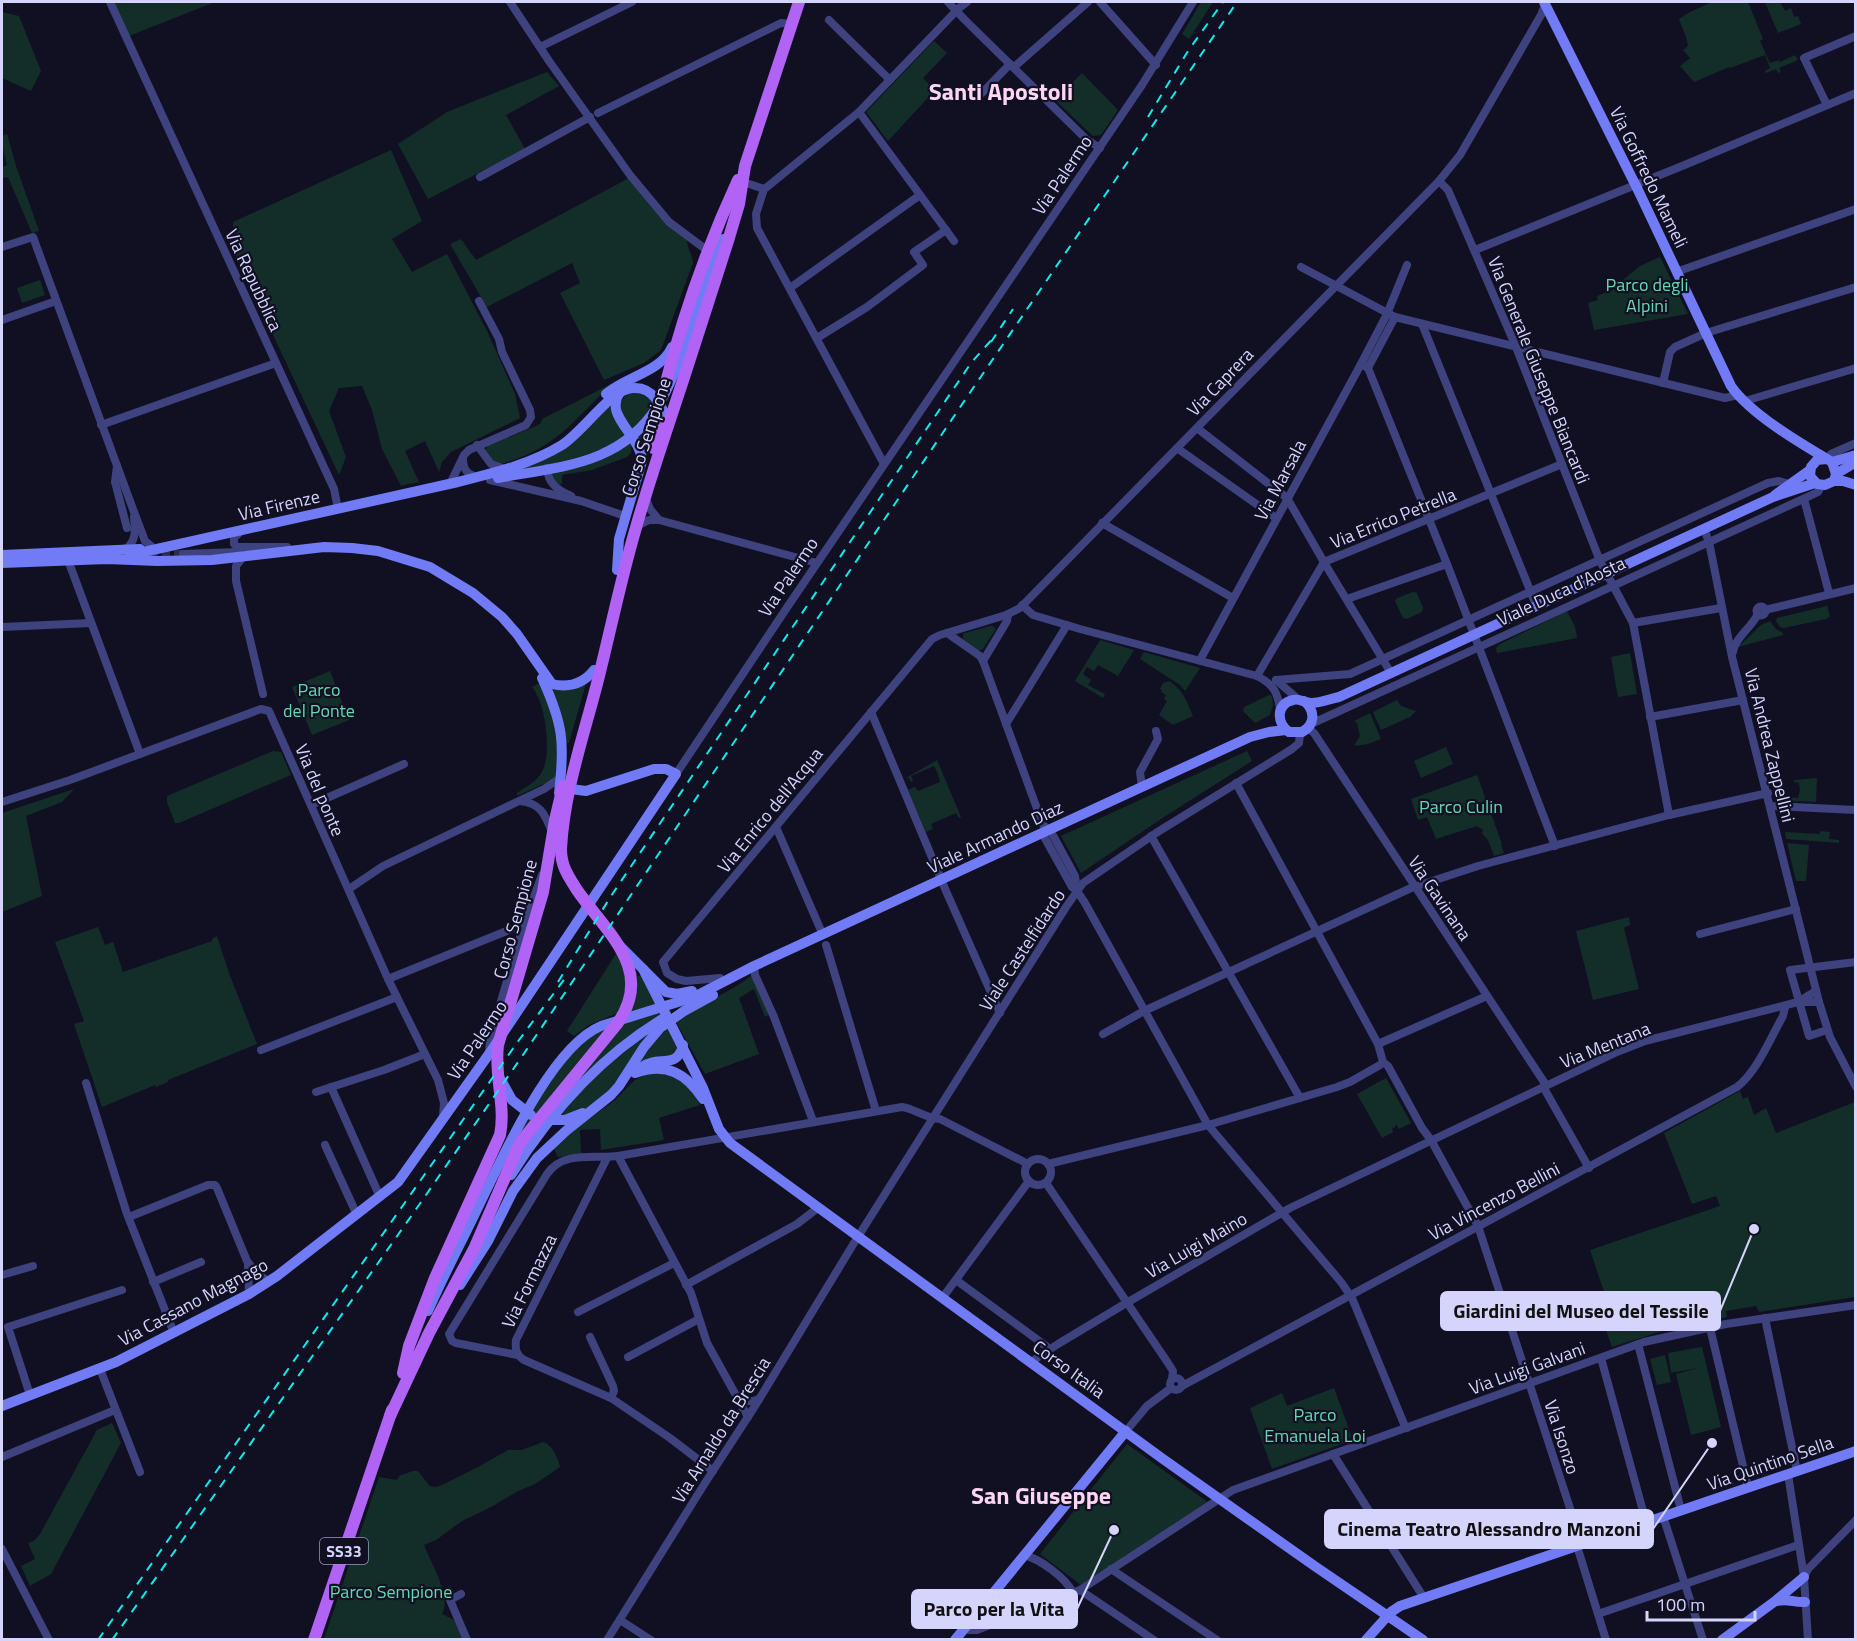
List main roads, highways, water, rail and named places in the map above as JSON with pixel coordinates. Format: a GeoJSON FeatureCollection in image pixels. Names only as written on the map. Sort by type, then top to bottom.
{"type":"FeatureCollection","features":[{"type":"Feature","properties":{"kind":"main road","name":"Corso Sempione"},"geometry":{"type":"LineString","coordinates":[[314,1640],[390,1416],[410,1346],[435,1278],[499,1140],[502,1126],[497,1068],[498,1046],[543,892],[555,820],[617,570],[662,424],[728,241],[745,168],[799,2]]}},
{"type":"Feature","properties":{"kind":"main road","name":"Via Goffredo Mameli"},"geometry":{"type":"LineString","coordinates":[[1546,2],[1728,381],[1741,398],[1797,442],[1829,460]]}},
{"type":"Feature","properties":{"kind":"main road","name":"Corso Sempione"},"geometry":{"type":"LineString","coordinates":[[664,390],[679,333],[708,251],[745,168]]}},
{"type":"Feature","properties":{"kind":"main road"},"geometry":{"type":"LineString","coordinates":[[454,483],[490,480],[600,456],[619,446],[653,416],[671,383],[742,185]]}},
{"type":"Feature","properties":{"kind":"main road"},"geometry":{"type":"LineString","coordinates":[[522,463],[566,434],[614,387],[664,361],[679,333]]}},
{"type":"Feature","properties":{"kind":"main road"},"geometry":{"type":"LineString","coordinates":[[454,483],[507,469],[555,449],[567,442],[621,392],[630,388],[638,388],[655,398],[664,411],[662,424]]}},
{"type":"Feature","properties":{"kind":"main road"},"geometry":{"type":"LineString","coordinates":[[617,570],[619,539],[642,458],[635,439],[621,421],[616,410],[615,402],[621,392]]}},
{"type":"Feature","properties":{"kind":"main road","name":"Corso Sempione"},"geometry":{"type":"LineString","coordinates":[[390,1416],[475,1246],[514,1157],[527,1134],[617,1024],[624,1012],[632,987],[632,975],[627,959],[566,873],[561,856],[563,829],[571,789],[636,526],[646,496],[662,424]]}},
{"type":"Feature","properties":{"kind":"main road","name":"Via Goffredo Mameli"},"geometry":{"type":"LineString","coordinates":[[1797,442],[1809,457],[1811,468]]}},
{"type":"Feature","properties":{"kind":"main road"},"geometry":{"type":"LineString","coordinates":[[1856,455],[1816,460],[1811,468],[1811,478],[1819,484],[1828,484],[1856,462]]}},
{"type":"Feature","properties":{"kind":"main road"},"geometry":{"type":"LineString","coordinates":[[1829,460],[1835,477],[1856,485]]}},
{"type":"Feature","properties":{"kind":"main road","name":"Viale Duca d'Aosta"},"geometry":{"type":"LineString","coordinates":[[1773,497],[1811,468]]}},
{"type":"Feature","properties":{"kind":"main road","name":"Via Firenze"},"geometry":{"type":"LineString","coordinates":[[107,559],[139,554],[152,549],[454,483]]}},
{"type":"Feature","properties":{"kind":"main road","name":"Viale Duca d'Aosta"},"geometry":{"type":"LineString","coordinates":[[1301,700],[1314,703],[1339,697],[1773,497],[1819,484]]}},
{"type":"Feature","properties":{"kind":"main road"},"geometry":{"type":"LineString","coordinates":[[2,563],[107,559],[166,561],[222,559],[312,548],[352,548],[378,552],[413,561],[438,571],[473,592],[513,629],[553,684],[569,686],[579,683],[594,670]]}},
{"type":"Feature","properties":{"kind":"main road"},"geometry":{"type":"LineString","coordinates":[[2,555],[152,549]]}},
{"type":"Feature","properties":{"kind":"main road"},"geometry":{"type":"LineString","coordinates":[[534,658],[553,702],[560,723],[563,745],[555,820]]}},
{"type":"Feature","properties":{"kind":"main road","name":"Viale Duca d'Aosta"},"geometry":{"type":"LineString","coordinates":[[1301,727],[1339,697]]}},
{"type":"Feature","properties":{"kind":"main road"},"geometry":{"type":"LineString","coordinates":[[1301,700],[1311,709],[1301,727],[1281,723],[1280,712],[1286,703],[1301,700]]}},
{"type":"Feature","properties":{"kind":"main road","name":"Viale Armando Diaz"},"geometry":{"type":"LineString","coordinates":[[1250,737],[1273,721],[1280,712]]}},
{"type":"Feature","properties":{"kind":"main road","name":"Viale Armando Diaz"},"geometry":{"type":"LineString","coordinates":[[754,966],[825,940],[941,880],[1250,737],[1301,727]]}},
{"type":"Feature","properties":{"kind":"main road","name":"Via Palermo"},"geometry":{"type":"LineString","coordinates":[[408,1169],[489,1054],[676,774],[658,768],[586,791],[571,789]]}},
{"type":"Feature","properties":{"kind":"main road"},"geometry":{"type":"LineString","coordinates":[[618,944],[666,992],[677,994],[689,992],[754,966]]}},
{"type":"Feature","properties":{"kind":"main road"},"geometry":{"type":"LineString","coordinates":[[619,1086],[660,1028],[684,1011],[729,987],[754,966]]}},
{"type":"Feature","properties":{"kind":"main road"},"geometry":{"type":"LineString","coordinates":[[405,1370],[443,1279],[524,1117],[541,1088],[574,1044],[595,1028],[694,997],[754,966]]}},
{"type":"Feature","properties":{"kind":"main road"},"geometry":{"type":"LineString","coordinates":[[643,969],[683,1045],[710,1109]]}},
{"type":"Feature","properties":{"kind":"main road"},"geometry":{"type":"LineString","coordinates":[[502,1188],[532,1142],[580,1085],[623,1046],[678,1009],[729,987]]}},
{"type":"Feature","properties":{"kind":"main road"},"geometry":{"type":"LineString","coordinates":[[429,1334],[485,1247],[509,1199],[537,1158],[648,1063],[676,1059],[683,1045]]}},
{"type":"Feature","properties":{"kind":"main road"},"geometry":{"type":"LineString","coordinates":[[497,1068],[505,1090],[519,1107],[537,1118],[562,1120],[576,1117],[602,1103]]}},
{"type":"Feature","properties":{"kind":"main road"},"geometry":{"type":"LineString","coordinates":[[636,1073],[653,1069],[673,1071],[691,1084],[710,1109]]}},
{"type":"Feature","properties":{"kind":"main road","name":"Corso Italia"},"geometry":{"type":"LineString","coordinates":[[710,1109],[726,1138],[762,1167],[1219,1499],[1423,1640]]}},
{"type":"Feature","properties":{"kind":"main road","name":"Via Cassano Magnago"},"geometry":{"type":"LineString","coordinates":[[2,1406],[100,1369],[174,1334],[249,1294],[380,1197],[398,1182],[408,1169]]}},
{"type":"Feature","properties":{"kind":"main road"},"geometry":{"type":"LineString","coordinates":[[955,1640],[1126,1431]]}},
{"type":"Feature","properties":{"kind":"main road","name":"Via Quintino Sella"},"geometry":{"type":"LineString","coordinates":[[1366,1640],[1395,1608],[1856,1451]]}},
{"type":"Feature","properties":{"kind":"main road"},"geometry":{"type":"LineString","coordinates":[[1722,1640],[1804,1577]]}},
{"type":"Feature","properties":{"kind":"main road"},"geometry":{"type":"LineString","coordinates":[[1774,1602],[1786,1599],[1798,1603],[1805,1602]]}},
{"type":"Feature","properties":{"kind":"tunnel"},"geometry":{"type":"LineString","coordinates":[[150,553],[183,554]]}},
{"type":"Feature","properties":{"kind":"railway"},"geometry":{"type":"LineString","coordinates":[[1148,117],[1188,51],[1223,2]]}},
{"type":"Feature","properties":{"kind":"railway"},"geometry":{"type":"LineString","coordinates":[[112,1640],[525,1052],[1237,2]]}},
{"type":"Feature","properties":{"kind":"railway"},"geometry":{"type":"LineString","coordinates":[[991,342],[1013,309]]}},
{"type":"Feature","properties":{"kind":"railway"},"geometry":{"type":"LineString","coordinates":[[558,982],[611,896],[971,363],[995,336]]}},
{"type":"Feature","properties":{"kind":"railway"},"geometry":{"type":"LineString","coordinates":[[98,1640],[519,1040],[566,977]]}},
{"type":"Feature","properties":{"kind":"place","name":"Giardini del Museo del Tessile"},"geometry":{"type":"Point","coordinates":[1754,1229]}},
{"type":"Feature","properties":{"kind":"place","name":"Cinema Teatro Alessandro Manzoni"},"geometry":{"type":"Point","coordinates":[1712,1443]}},
{"type":"Feature","properties":{"kind":"place","name":"Parco per la Vita"},"geometry":{"type":"Point","coordinates":[1114,1530]}},
{"type":"Feature","properties":{"kind":"district","name":"Santi Apostoli"},"geometry":{"type":"Point","coordinates":[1001,91]}},
{"type":"Feature","properties":{"kind":"district","name":"San Giuseppe"},"geometry":{"type":"Point","coordinates":[1041,1495]}},
{"type":"Feature","properties":{"kind":"park label","name":"Parco degli Alpini"},"geometry":{"type":"Point","coordinates":[1647,294]}},
{"type":"Feature","properties":{"kind":"park label","name":"Parco del Ponte"},"geometry":{"type":"Point","coordinates":[319,699]}},
{"type":"Feature","properties":{"kind":"park label","name":"Parco Culin"},"geometry":{"type":"Point","coordinates":[1461,806]}},
{"type":"Feature","properties":{"kind":"park label","name":"Parco Emanuela Loi"},"geometry":{"type":"Point","coordinates":[1315,1424]}},
{"type":"Feature","properties":{"kind":"park label","name":"Parco Sempione"},"geometry":{"type":"Point","coordinates":[391,1591]}}]}
